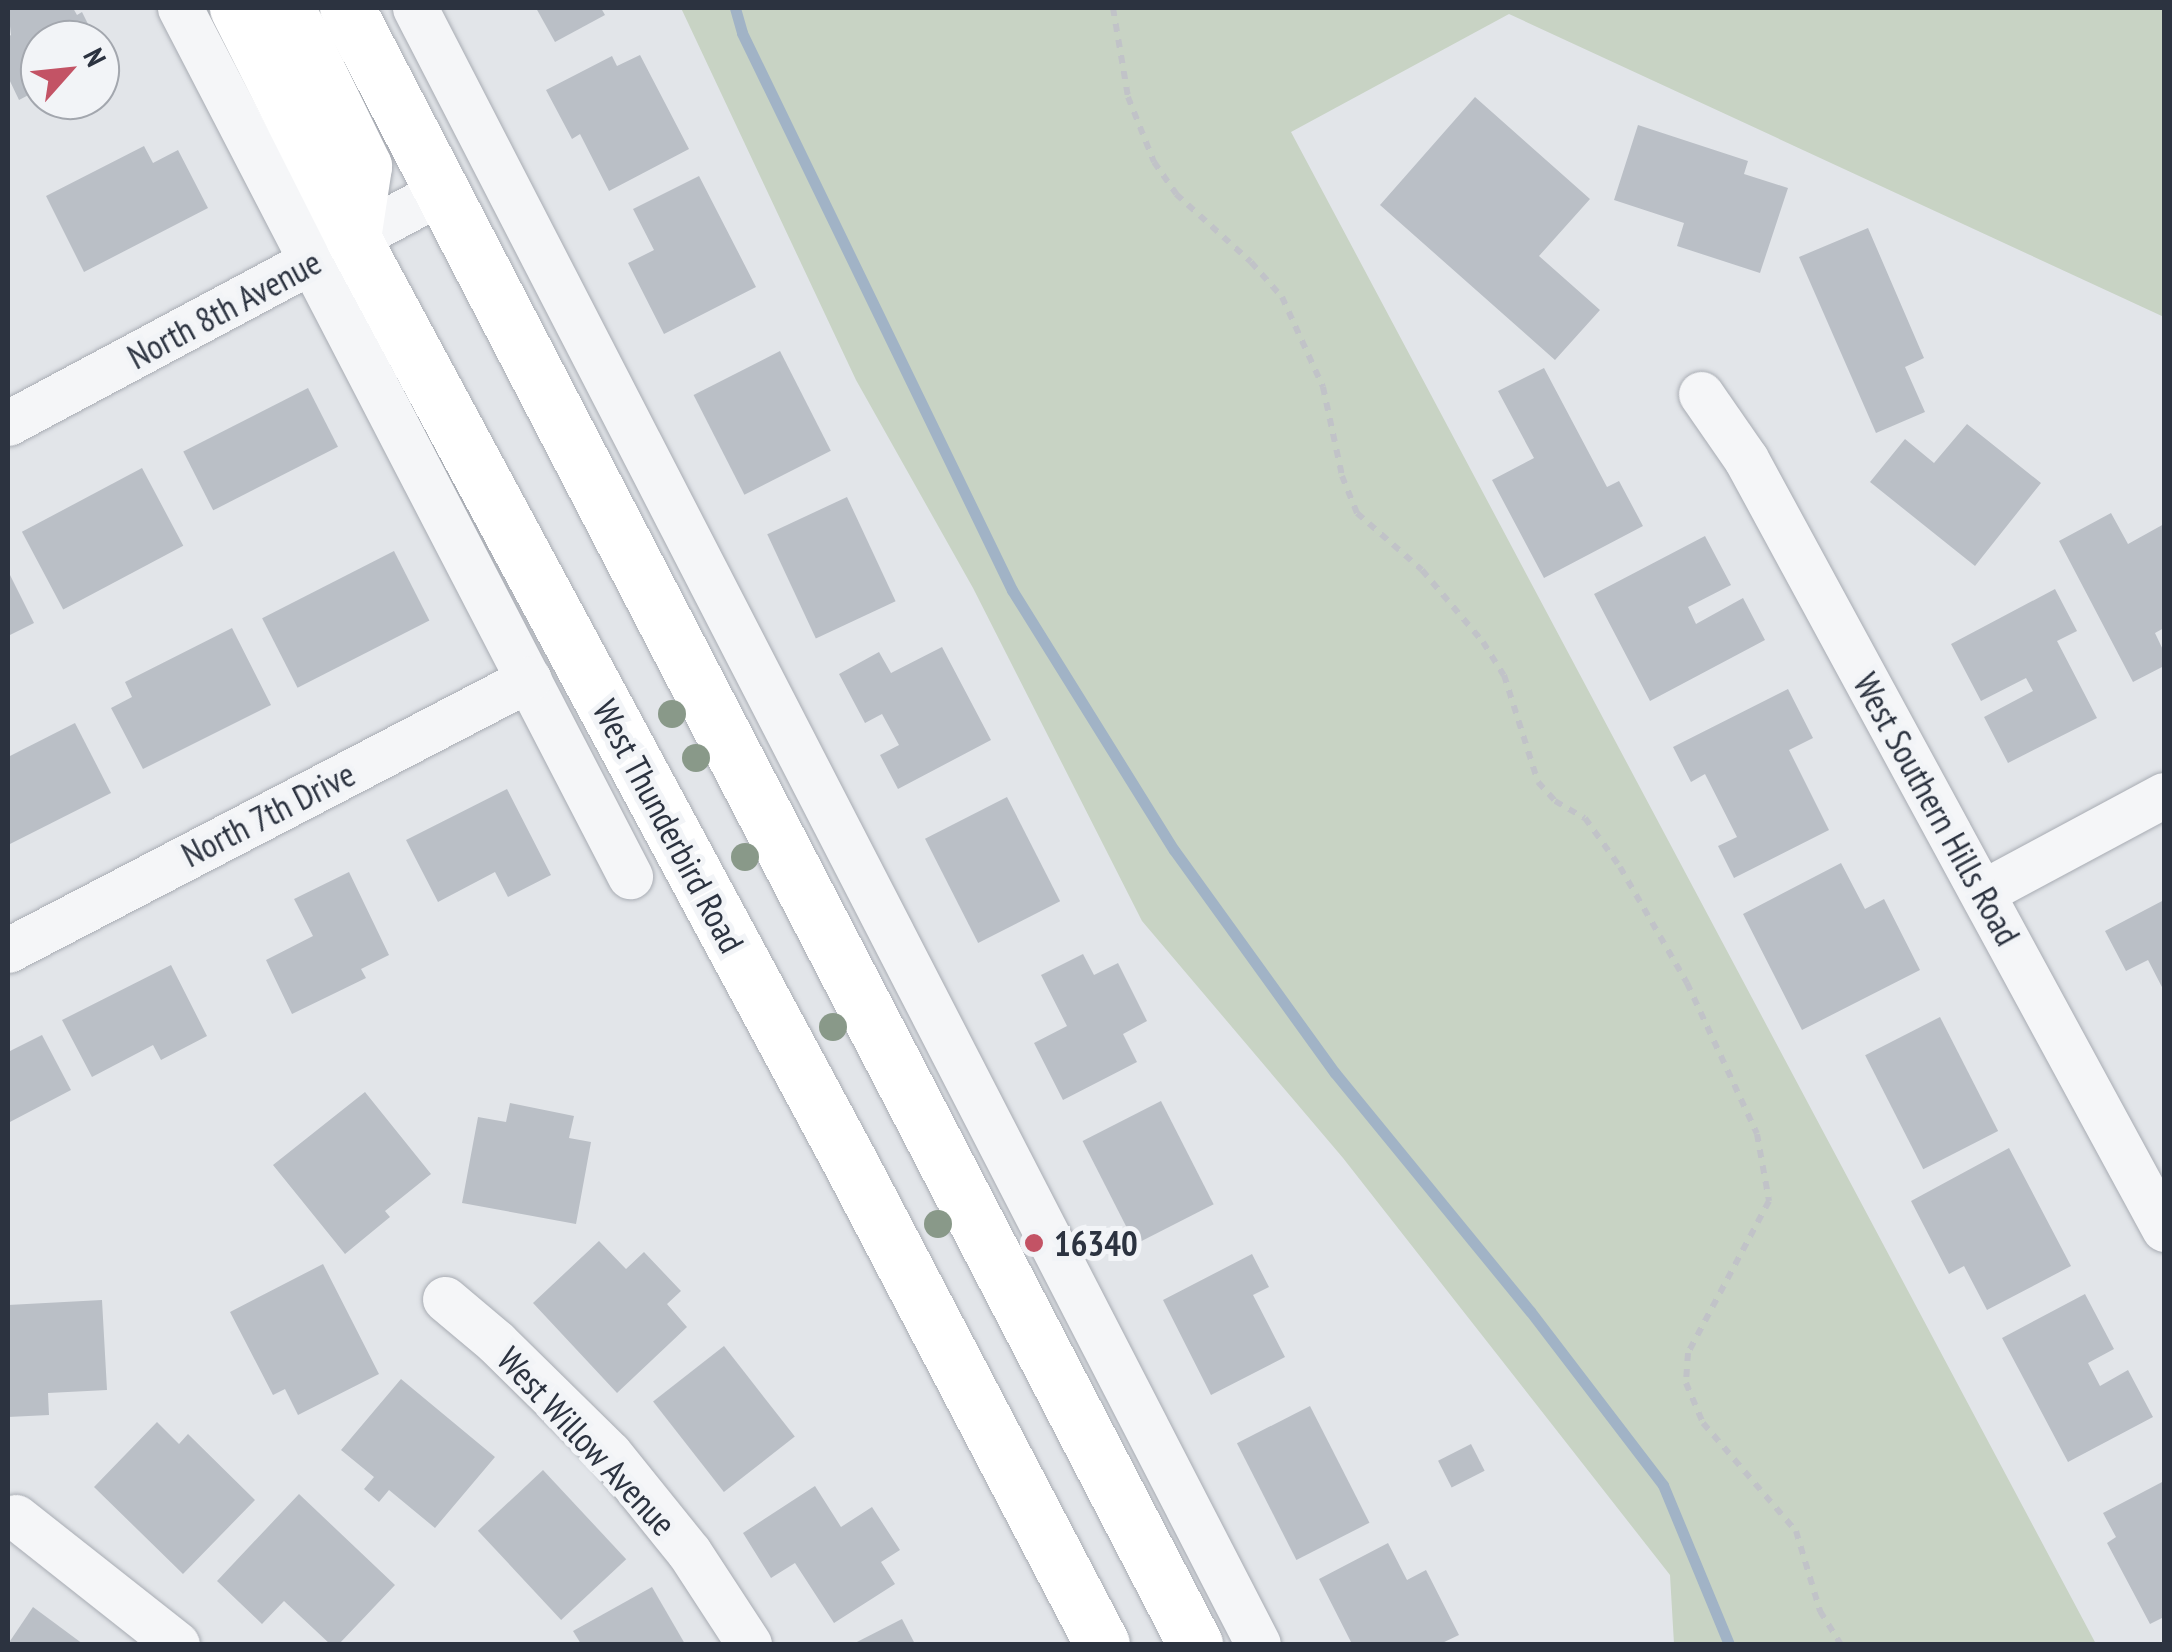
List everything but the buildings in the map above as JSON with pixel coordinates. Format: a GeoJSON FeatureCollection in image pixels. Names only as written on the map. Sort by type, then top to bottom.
{"type":"FeatureCollection","features":[{"type":"Feature","properties":{"kind":"main road","name":"West Thunderbird Road"},"geometry":{"type":"LineString","coordinates":[[237,8],[333,250],[1038,1519],[1102,1644]]}},
{"type":"Feature","properties":{"kind":"main road"},"geometry":{"type":"LineString","coordinates":[[287,8],[364,166],[333,250]]}},
{"type":"Feature","properties":{"kind":"main road"},"geometry":{"type":"LineString","coordinates":[[347,8],[439,193],[663,610],[1195,1644]]}},
{"type":"Feature","properties":{"kind":"main road"},"geometry":{"type":"LineString","coordinates":[[1038,1519],[1111,1481]]}},
{"type":"Feature","properties":{"kind":"street","name":"West Thunderbird Road"},"geometry":{"type":"LineString","coordinates":[[180,8],[333,250],[529,679],[630,876]]}},
{"type":"Feature","properties":{"kind":"street"},"geometry":{"type":"LineString","coordinates":[[414,8],[1258,1644]]}},
{"type":"Feature","properties":{"kind":"street","name":"North 8th Avenue"},"geometry":{"type":"LineString","coordinates":[[8,423],[439,193]]}},
{"type":"Feature","properties":{"kind":"street","name":"West Southern Hills Road"},"geometry":{"type":"LineString","coordinates":[[1701,394],[1746,459],[2164,1229]]}},
{"type":"Feature","properties":{"kind":"street","name":"North 7th Drive"},"geometry":{"type":"LineString","coordinates":[[8,950],[529,679]]}},
{"type":"Feature","properties":{"kind":"street"},"geometry":{"type":"LineString","coordinates":[[1983,892],[2164,795]]}},
{"type":"Feature","properties":{"kind":"street","name":"West Willow Avenue"},"geometry":{"type":"LineString","coordinates":[[444,1299],[496,1342],[608,1453],[689,1552],[749,1644]]}},
{"type":"Feature","properties":{"kind":"street"},"geometry":{"type":"LineString","coordinates":[[1111,1481],[1162,1454]]}},
{"type":"Feature","properties":{"kind":"street"},"geometry":{"type":"LineString","coordinates":[[16,1517],[177,1644]]}},
{"type":"Feature","properties":{"kind":"path"},"geometry":{"type":"LineString","coordinates":[[1114,8],[1128,96],[1154,162],[1176,194],[1252,262],[1282,298],[1323,387],[1342,476],[1357,513],[1422,570],[1483,642],[1504,676],[1538,782],[1555,801],[1584,818],[1620,867],[1688,983],[1757,1134],[1769,1201],[1688,1353],[1686,1383],[1703,1422],[1796,1531],[1820,1611],[1841,1644]]}},
{"type":"Feature","properties":{"kind":"green space"},"geometry":{"type":"Polygon","coordinates":[[[681,8],[2164,8],[2164,317],[1509,14],[1291,132],[2096,1644],[1674,1644],[1670,1575],[1343,1158],[1142,921],[973,588],[856,380],[681,8]]]}},
{"type":"Feature","properties":{"kind":"waterway"},"geometry":{"type":"LineString","coordinates":[[735,8],[742,33],[1012,590],[1174,850],[1335,1073],[1530,1311],[1663,1485],[1729,1644]]}},
{"type":"Feature","properties":{"kind":"place","name":"16340"},"geometry":{"type":"Point","coordinates":[1034,1243]}}]}
